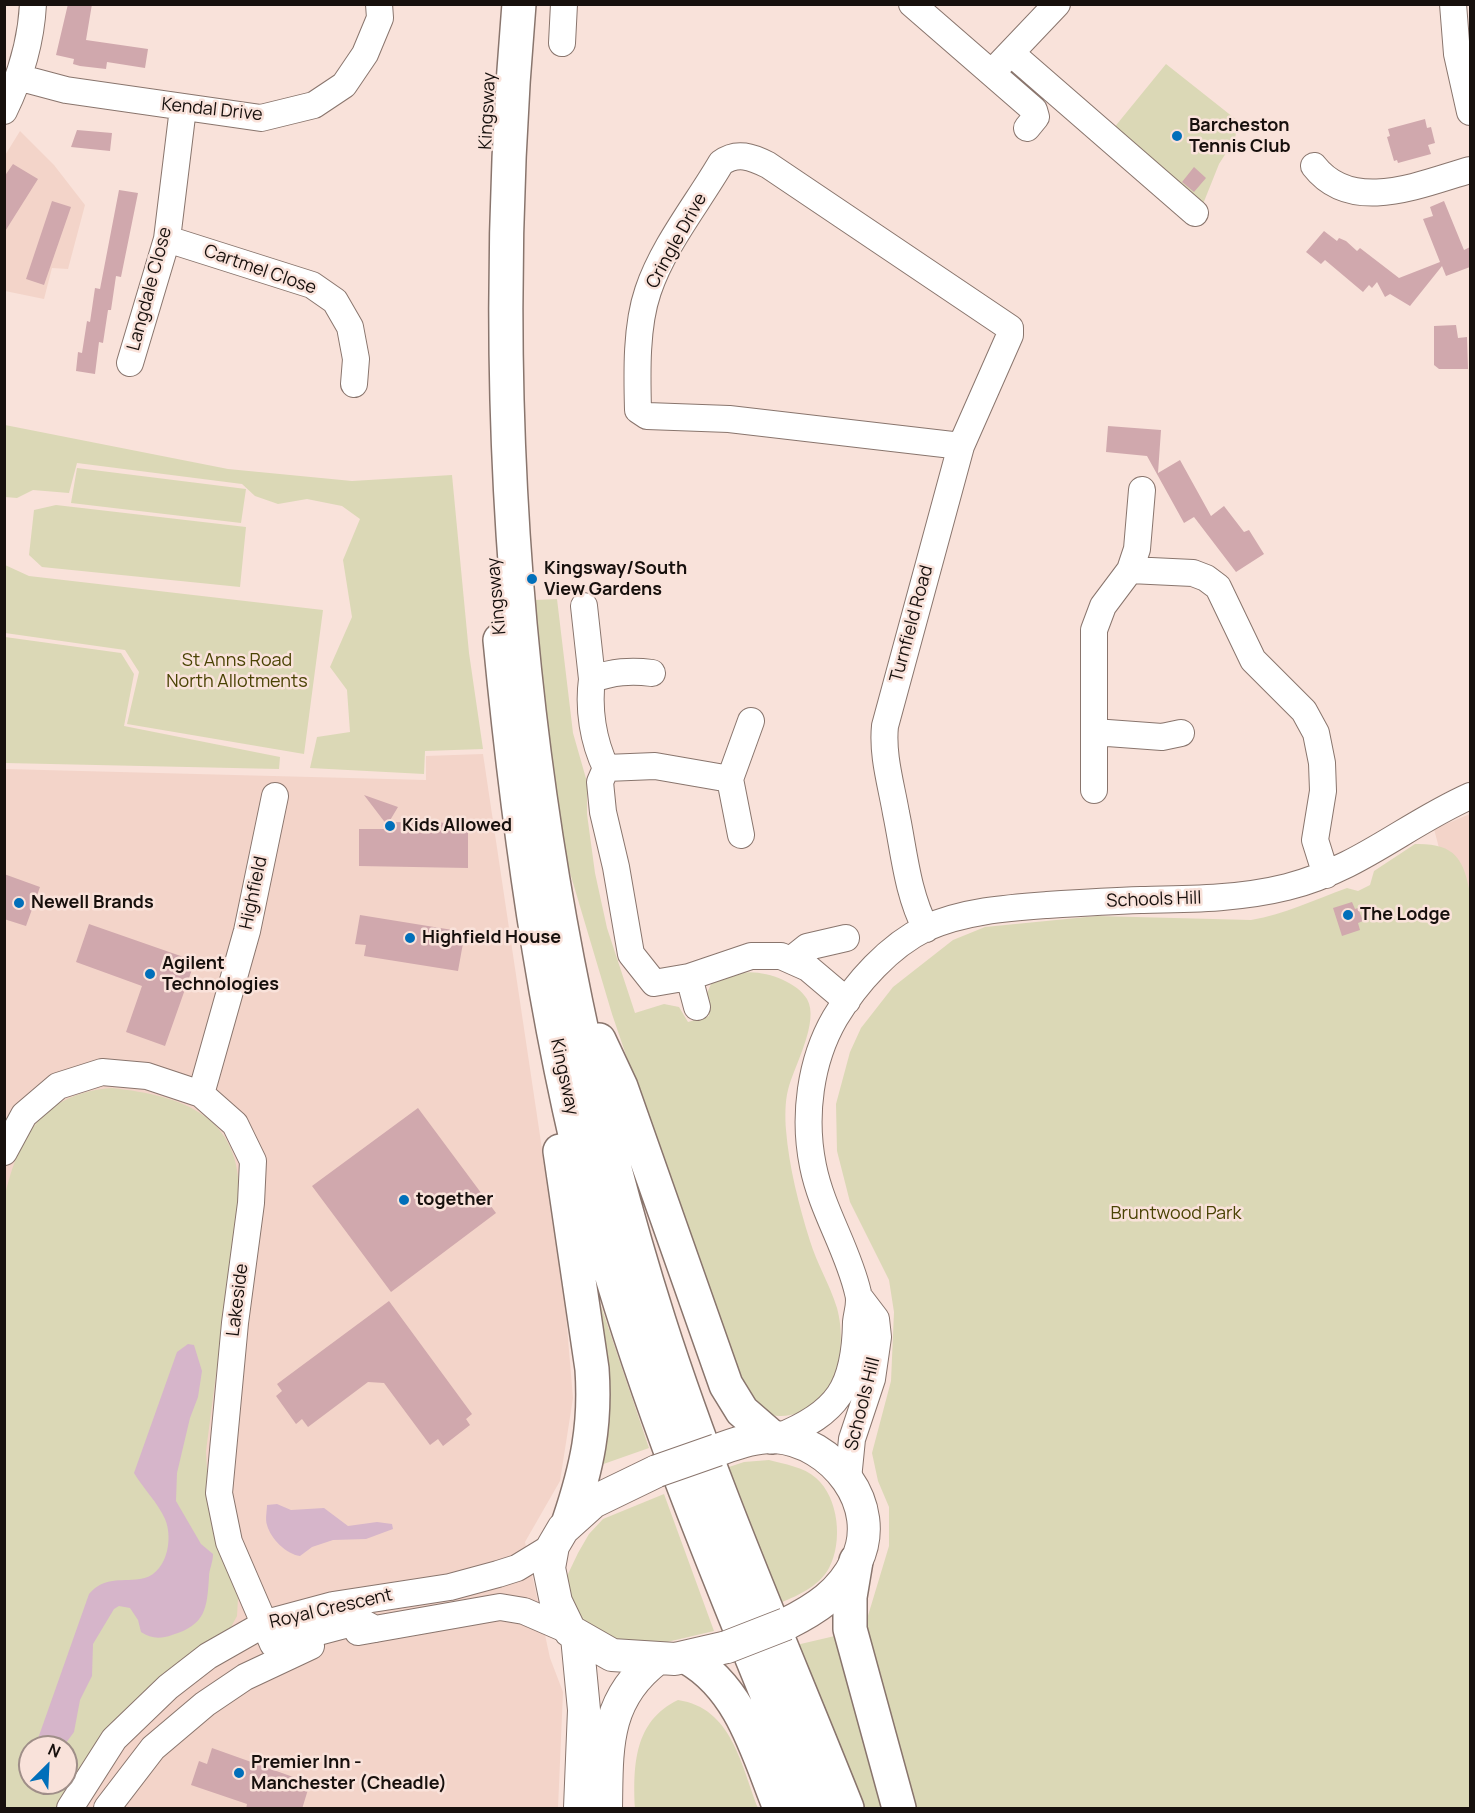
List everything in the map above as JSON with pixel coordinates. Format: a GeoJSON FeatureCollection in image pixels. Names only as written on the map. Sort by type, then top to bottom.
{"type":"FeatureCollection","features":[{"type":"Feature","properties":{"kind":"highway","name":"Kingsway"},"geometry":{"type":"LineString","coordinates":[[496,4],[489,94],[482,287],[493,562],[519,825],[560,991],[602,1179]]}},
{"type":"Feature","properties":{"kind":"highway","name":"Kingsway"},"geometry":{"type":"LineString","coordinates":[[519,4],[506,191],[505,289],[509,470],[515,564],[545,823],[560,991]]}},
{"type":"Feature","properties":{"kind":"highway"},"geometry":{"type":"LineString","coordinates":[[560,991],[621,1087],[726,1385],[742,1411],[775,1437]]}},
{"type":"Feature","properties":{"kind":"highway"},"geometry":{"type":"LineString","coordinates":[[560,991],[547,1042],[553,1103],[592,1369],[594,1403],[585,1472],[561,1534]]}},
{"type":"Feature","properties":{"kind":"highway"},"geometry":{"type":"LineString","coordinates":[[602,1179],[623,1313],[651,1393],[813,1809]]}},
{"type":"Feature","properties":{"kind":"highway"},"geometry":{"type":"LineString","coordinates":[[602,1179],[847,1809]]}},
{"type":"Feature","properties":{"kind":"highway"},"geometry":{"type":"LineString","coordinates":[[856,1561],[850,1597],[850,1629],[898,1809]]}},
{"type":"Feature","properties":{"kind":"highway"},"geometry":{"type":"LineString","coordinates":[[673,1659],[711,1674],[736,1704],[780,1809]]}},
{"type":"Feature","properties":{"kind":"main road"},"geometry":{"type":"LineString","coordinates":[[580,1809],[584,1710],[573,1634],[556,1602],[549,1568],[561,1534],[612,1492],[657,1471],[717,1450],[775,1437],[800,1442],[823,1454],[848,1479],[859,1502],[863,1525],[856,1561],[846,1578],[826,1601],[786,1624],[727,1647],[673,1659],[638,1674],[628,1688],[616,1715],[607,1758],[606,1809]]}},
{"type":"Feature","properties":{"kind":"main road"},"geometry":{"type":"LineString","coordinates":[[573,1634],[612,1655],[673,1659]]}},
{"type":"Feature","properties":{"kind":"street"},"geometry":{"type":"LineString","coordinates":[[4,111],[21,78],[32,32],[33,4]]}},
{"type":"Feature","properties":{"kind":"street","name":"Kendal Drive"},"geometry":{"type":"LineString","coordinates":[[21,78],[66,90],[261,118],[314,105],[345,85],[365,54],[380,18],[379,4]]}},
{"type":"Feature","properties":{"kind":"street"},"geometry":{"type":"LineString","coordinates":[[562,44],[564,4]]}},
{"type":"Feature","properties":{"kind":"street"},"geometry":{"type":"LineString","coordinates":[[912,4],[1034,110],[1036,117],[1027,128]]}},
{"type":"Feature","properties":{"kind":"street"},"geometry":{"type":"LineString","coordinates":[[992,73],[1057,4]]}},
{"type":"Feature","properties":{"kind":"street"},"geometry":{"type":"LineString","coordinates":[[1453,4],[1457,54],[1470,112]]}},
{"type":"Feature","properties":{"kind":"street"},"geometry":{"type":"LineString","coordinates":[[1011,53],[1195,213]]}},
{"type":"Feature","properties":{"kind":"street","name":"Langdale Close"},"geometry":{"type":"LineString","coordinates":[[130,363],[167,239],[183,108]]}},
{"type":"Feature","properties":{"kind":"street","name":"Cringle Drive"},"geometry":{"type":"LineString","coordinates":[[961,446],[729,419],[647,416],[638,410],[637,394],[642,317],[653,278],[722,163],[733,157],[751,157],[768,165],[1010,328]]}},
{"type":"Feature","properties":{"kind":"street"},"geometry":{"type":"LineString","coordinates":[[1314,166],[1322,177],[1358,194],[1402,189],[1470,170]]}},
{"type":"Feature","properties":{"kind":"street","name":"Cartmel Close"},"geometry":{"type":"LineString","coordinates":[[167,239],[312,285],[335,300],[350,327],[356,359],[354,384]]}},
{"type":"Feature","properties":{"kind":"street","name":"Turnfield Road"},"geometry":{"type":"LineString","coordinates":[[926,928],[916,909],[883,740],[887,714],[961,446],[1011,335],[1010,328]]}},
{"type":"Feature","properties":{"kind":"street"},"geometry":{"type":"LineString","coordinates":[[1094,790],[1094,630],[1103,606],[1130,570],[1137,549],[1142,490]]}},
{"type":"Feature","properties":{"kind":"street"},"geometry":{"type":"LineString","coordinates":[[1130,570],[1193,573],[1206,578],[1218,587],[1253,660],[1304,711],[1316,733],[1322,763],[1323,791],[1315,840],[1326,875]]}},
{"type":"Feature","properties":{"kind":"street"},"geometry":{"type":"LineString","coordinates":[[584,606],[592,679],[590,694],[595,746],[606,768],[600,782],[603,812],[616,867],[631,954],[654,983],[689,977],[751,956],[769,955],[792,959],[808,968],[847,1001]]}},
{"type":"Feature","properties":{"kind":"street"},"geometry":{"type":"LineString","coordinates":[[592,679],[612,672],[652,673]]}},
{"type":"Feature","properties":{"kind":"street"},"geometry":{"type":"LineString","coordinates":[[741,835],[730,780],[751,721]]}},
{"type":"Feature","properties":{"kind":"street"},"geometry":{"type":"LineString","coordinates":[[1094,732],[1162,736],[1181,733]]}},
{"type":"Feature","properties":{"kind":"street"},"geometry":{"type":"LineString","coordinates":[[606,768],[655,766],[730,780]]}},
{"type":"Feature","properties":{"kind":"street","name":"Schools Hill"},"geometry":{"type":"LineString","coordinates":[[848,1479],[852,1439],[872,1379],[878,1337],[876,1319],[860,1298],[818,1187],[809,1137],[809,1103],[814,1074],[828,1032],[847,1001],[884,958],[926,928],[977,912],[1022,907],[1230,898],[1287,887],[1347,867],[1470,796]]}},
{"type":"Feature","properties":{"kind":"street","name":"Highfield"},"geometry":{"type":"LineString","coordinates":[[201,1094],[246,931],[274,801]]}},
{"type":"Feature","properties":{"kind":"street"},"geometry":{"type":"LineString","coordinates":[[792,959],[807,947],[846,938]]}},
{"type":"Feature","properties":{"kind":"street"},"geometry":{"type":"LineString","coordinates":[[689,977],[697,1007]]}},
{"type":"Feature","properties":{"kind":"street","name":"Lakeside"},"geometry":{"type":"LineString","coordinates":[[4,1152],[24,1115],[58,1086],[102,1072],[147,1076],[201,1094],[235,1124],[253,1161],[251,1203],[235,1323],[219,1493],[229,1542],[266,1623],[273,1644],[360,1621],[375,1629]]}},
{"type":"Feature","properties":{"kind":"street","name":"Schools Hill"},"geometry":{"type":"LineString","coordinates":[[775,1437],[819,1417],[842,1393],[855,1360],[860,1298]]}},
{"type":"Feature","properties":{"kind":"street","name":"Royal Crescent"},"geometry":{"type":"LineString","coordinates":[[70,1809],[114,1739],[168,1686],[208,1656],[266,1623],[333,1605],[450,1587],[498,1574],[517,1568],[561,1534]]}},
{"type":"Feature","properties":{"kind":"street","name":"Royal Crescent"},"geometry":{"type":"LineString","coordinates":[[106,1809],[153,1748],[205,1704],[245,1677],[313,1645],[375,1629],[500,1607],[524,1611],[573,1634]]}},
{"type":"Feature","properties":{"kind":"shaded area"},"geometry":{"type":"Polygon","coordinates":[[[20,131],[54,165],[85,205],[68,269],[52,268],[44,299],[5,291],[4,157],[20,131]]]}},
{"type":"Feature","properties":{"kind":"shaded area"},"geometry":{"type":"Polygon","coordinates":[[[483,754],[565,1303],[573,1398],[560,1481],[525,1542],[550,1658],[563,1692],[558,1808],[5,1808],[5,769],[426,780],[426,756],[483,754]]]}},
{"type":"Feature","properties":{"kind":"shaded area"},"geometry":{"type":"Polygon","coordinates":[[[1470,814],[1470,966],[1434,829],[1470,814]]]}},
{"type":"Feature","properties":{"kind":"shaded area"},"geometry":{"type":"Polygon","coordinates":[[[188,1344],[194,1345],[202,1371],[198,1397],[190,1418],[177,1473],[176,1501],[201,1544],[213,1554],[205,1606],[202,1614],[192,1626],[160,1638],[141,1632],[138,1620],[130,1608],[119,1606],[114,1609],[93,1644],[92,1676],[80,1700],[74,1732],[72,1735],[39,1735],[89,1594],[107,1582],[149,1576],[162,1564],[166,1556],[169,1537],[165,1519],[134,1473],[177,1352],[188,1344]]]}},
{"type":"Feature","properties":{"kind":"shaded area"},"geometry":{"type":"Polygon","coordinates":[[[277,1504],[291,1510],[324,1508],[348,1526],[377,1522],[392,1524],[393,1529],[366,1539],[333,1540],[312,1547],[300,1556],[295,1555],[284,1549],[267,1525],[267,1505],[277,1504]]]}},
{"type":"Feature","properties":{"kind":"green space","name":"Barcheston Tennis Club"},"geometry":{"type":"Polygon","coordinates":[[[1166,64],[1238,121],[1235,139],[1219,164],[1203,204],[1113,129],[1166,64]]]}},
{"type":"Feature","properties":{"kind":"green space"},"geometry":{"type":"Polygon","coordinates":[[[5,425],[228,469],[352,481],[452,475],[469,653],[483,749],[425,751],[424,774],[310,768],[317,737],[350,732],[347,690],[330,667],[352,617],[343,560],[360,519],[342,506],[307,499],[278,504],[255,496],[242,484],[77,463],[69,493],[33,490],[17,498],[5,497],[5,425]]]}},
{"type":"Feature","properties":{"kind":"green space"},"geometry":{"type":"Polygon","coordinates":[[[77,468],[246,489],[241,523],[71,503],[77,468]]]}},
{"type":"Feature","properties":{"kind":"green space"},"geometry":{"type":"Polygon","coordinates":[[[56,505],[246,527],[240,587],[42,567],[29,555],[34,510],[56,505]]]}},
{"type":"Feature","properties":{"kind":"green space","name":"St Anns Road North Allotments"},"geometry":{"type":"Polygon","coordinates":[[[5,565],[29,576],[323,610],[304,754],[127,724],[139,672],[125,650],[5,633],[5,565]]]}},
{"type":"Feature","properties":{"kind":"green space"},"geometry":{"type":"Polygon","coordinates":[[[557,599],[573,733],[587,782],[587,814],[595,873],[607,928],[635,1013],[664,1004],[679,1007],[688,1022],[709,1016],[707,993],[712,982],[734,974],[750,972],[768,975],[787,982],[802,993],[810,1008],[805,1044],[787,1094],[786,1130],[798,1200],[813,1250],[837,1308],[841,1343],[839,1361],[825,1393],[814,1404],[799,1413],[781,1416],[765,1411],[752,1398],[732,1367],[612,1014],[568,866],[536,666],[535,600],[557,599]]]}},
{"type":"Feature","properties":{"kind":"green space"},"geometry":{"type":"Polygon","coordinates":[[[5,637],[121,653],[134,674],[124,726],[280,757],[279,769],[5,763],[5,637]]]}},
{"type":"Feature","properties":{"kind":"green space","name":"Bruntwood Park"},"geometry":{"type":"Polygon","coordinates":[[[1415,844],[1439,846],[1455,855],[1468,881],[1470,894],[1470,1808],[916,1808],[864,1629],[889,1546],[889,1507],[878,1481],[872,1453],[891,1381],[894,1312],[889,1280],[850,1202],[837,1151],[836,1104],[850,1052],[861,1028],[893,987],[953,940],[985,927],[1097,916],[1251,920],[1288,910],[1347,888],[1358,891],[1370,885],[1374,871],[1415,844]]]}},
{"type":"Feature","properties":{"kind":"green space"},"geometry":{"type":"Polygon","coordinates":[[[112,1088],[163,1097],[204,1115],[219,1130],[231,1148],[237,1171],[239,1199],[206,1451],[208,1489],[226,1565],[238,1598],[237,1616],[231,1627],[137,1698],[113,1724],[78,1777],[78,1735],[18,1735],[18,1795],[67,1795],[58,1808],[5,1808],[5,1196],[18,1154],[27,1136],[52,1108],[69,1098],[112,1088]]]}},
{"type":"Feature","properties":{"kind":"green space"},"geometry":{"type":"Polygon","coordinates":[[[597,1294],[649,1448],[595,1467],[597,1294]]]}},
{"type":"Feature","properties":{"kind":"green space"},"geometry":{"type":"Polygon","coordinates":[[[769,1460],[800,1469],[816,1478],[830,1497],[834,1508],[837,1533],[833,1557],[825,1575],[806,1590],[777,1604],[720,1470],[744,1462],[769,1460]]]}},
{"type":"Feature","properties":{"kind":"green space"},"geometry":{"type":"Polygon","coordinates":[[[664,1494],[714,1631],[663,1643],[618,1646],[583,1626],[566,1592],[568,1574],[589,1534],[603,1519],[664,1494]]]}},
{"type":"Feature","properties":{"kind":"green space"},"geometry":{"type":"Polygon","coordinates":[[[839,1635],[887,1808],[855,1808],[792,1646],[839,1635]]]}},
{"type":"Feature","properties":{"kind":"green space"},"geometry":{"type":"Polygon","coordinates":[[[678,1700],[696,1705],[711,1714],[723,1726],[739,1757],[758,1808],[635,1808],[635,1776],[639,1746],[652,1720],[663,1709],[678,1700]]]}},
{"type":"Feature","properties":{"kind":"building"},"geometry":{"type":"Polygon","coordinates":[[[68,4],[92,4],[86,40],[148,49],[145,68],[107,62],[106,69],[80,66],[73,64],[74,59],[56,55],[68,4]]]}},
{"type":"Feature","properties":{"kind":"building"},"geometry":{"type":"Polygon","coordinates":[[[1425,119],[1427,128],[1431,127],[1435,143],[1428,145],[1431,154],[1398,163],[1397,160],[1394,161],[1387,137],[1390,136],[1388,129],[1425,119]]]}},
{"type":"Feature","properties":{"kind":"building"},"geometry":{"type":"Polygon","coordinates":[[[77,130],[112,133],[110,151],[71,147],[77,130]]]}},
{"type":"Feature","properties":{"kind":"building"},"geometry":{"type":"Polygon","coordinates":[[[13,164],[38,179],[4,233],[4,177],[13,164]]]}},
{"type":"Feature","properties":{"kind":"building"},"geometry":{"type":"Polygon","coordinates":[[[1194,167],[1206,178],[1194,192],[1182,182],[1194,167]]]}},
{"type":"Feature","properties":{"kind":"building"},"geometry":{"type":"Polygon","coordinates":[[[119,190],[138,193],[121,277],[116,276],[103,343],[99,342],[95,374],[76,371],[78,352],[82,353],[87,321],[90,322],[95,288],[100,289],[119,190]]]}},
{"type":"Feature","properties":{"kind":"building"},"geometry":{"type":"Polygon","coordinates":[[[52,201],[71,207],[44,285],[26,279],[52,201]]]}},
{"type":"Feature","properties":{"kind":"building"},"geometry":{"type":"Polygon","coordinates":[[[1444,201],[1464,250],[1470,247],[1470,267],[1446,276],[1442,266],[1410,306],[1390,294],[1385,297],[1377,282],[1372,288],[1369,285],[1363,292],[1325,260],[1321,264],[1306,252],[1324,231],[1337,241],[1339,238],[1346,241],[1357,251],[1360,248],[1399,278],[1440,262],[1423,219],[1433,216],[1430,207],[1444,201]]]}},
{"type":"Feature","properties":{"kind":"building"},"geometry":{"type":"Polygon","coordinates":[[[1456,325],[1458,338],[1467,337],[1468,369],[1439,369],[1434,365],[1434,326],[1456,325]]]}},
{"type":"Feature","properties":{"kind":"building"},"geometry":{"type":"Polygon","coordinates":[[[1108,426],[1161,430],[1158,473],[1180,460],[1211,516],[1224,506],[1244,532],[1249,530],[1264,554],[1236,572],[1194,517],[1184,523],[1147,456],[1106,452],[1108,426]]]}},
{"type":"Feature","properties":{"kind":"building"},"geometry":{"type":"Polygon","coordinates":[[[364,795],[398,807],[389,822],[468,823],[468,868],[359,866],[359,829],[390,829],[364,795]]]}},
{"type":"Feature","properties":{"kind":"building","name":"Newell Brands"},"geometry":{"type":"Polygon","coordinates":[[[4,874],[40,887],[26,926],[4,919],[4,874]]]}},
{"type":"Feature","properties":{"kind":"building","name":"The Lodge"},"geometry":{"type":"Polygon","coordinates":[[[1352,902],[1355,909],[1358,908],[1363,921],[1358,923],[1360,930],[1342,936],[1333,908],[1352,902]]]}},
{"type":"Feature","properties":{"kind":"building","name":"Highfield House"},"geometry":{"type":"Polygon","coordinates":[[[360,915],[465,932],[458,971],[364,956],[366,945],[355,944],[360,915]]]}},
{"type":"Feature","properties":{"kind":"building","name":"Agilent Technologies"},"geometry":{"type":"Polygon","coordinates":[[[89,924],[195,961],[165,1046],[126,1032],[142,986],[76,962],[89,924]]]}},
{"type":"Feature","properties":{"kind":"building","name":"together"},"geometry":{"type":"Polygon","coordinates":[[[418,1108],[496,1213],[391,1292],[312,1186],[418,1108]]]}},
{"type":"Feature","properties":{"kind":"building"},"geometry":{"type":"Polygon","coordinates":[[[389,1301],[472,1414],[466,1419],[470,1425],[443,1446],[438,1439],[430,1445],[384,1383],[368,1382],[308,1427],[302,1419],[296,1424],[276,1396],[282,1391],[277,1384],[389,1301]]]}},
{"type":"Feature","properties":{"kind":"building","name":"Premier Inn - Manchester (Cheadle)"},"geometry":{"type":"Polygon","coordinates":[[[212,1748],[310,1783],[302,1809],[246,1809],[247,1804],[191,1785],[199,1761],[207,1764],[212,1748]]]}},
{"type":"Feature","properties":{"kind":"place","name":"Barcheston Tennis Club"},"geometry":{"type":"Point","coordinates":[1177,136]}},
{"type":"Feature","properties":{"kind":"place","name":"Kingsway/South View Gardens"},"geometry":{"type":"Point","coordinates":[532,579]}},
{"type":"Feature","properties":{"kind":"place","name":"Kids Allowed"},"geometry":{"type":"Point","coordinates":[390,826]}},
{"type":"Feature","properties":{"kind":"place","name":"Newell Brands"},"geometry":{"type":"Point","coordinates":[19,903]}},
{"type":"Feature","properties":{"kind":"place","name":"The Lodge"},"geometry":{"type":"Point","coordinates":[1348,915]}},
{"type":"Feature","properties":{"kind":"place","name":"Highfield House"},"geometry":{"type":"Point","coordinates":[410,938]}},
{"type":"Feature","properties":{"kind":"place","name":"Agilent Technologies"},"geometry":{"type":"Point","coordinates":[150,974]}},
{"type":"Feature","properties":{"kind":"place","name":"together"},"geometry":{"type":"Point","coordinates":[404,1200]}},
{"type":"Feature","properties":{"kind":"place","name":"Premier Inn - Manchester (Cheadle)"},"geometry":{"type":"Point","coordinates":[239,1773]}}]}
